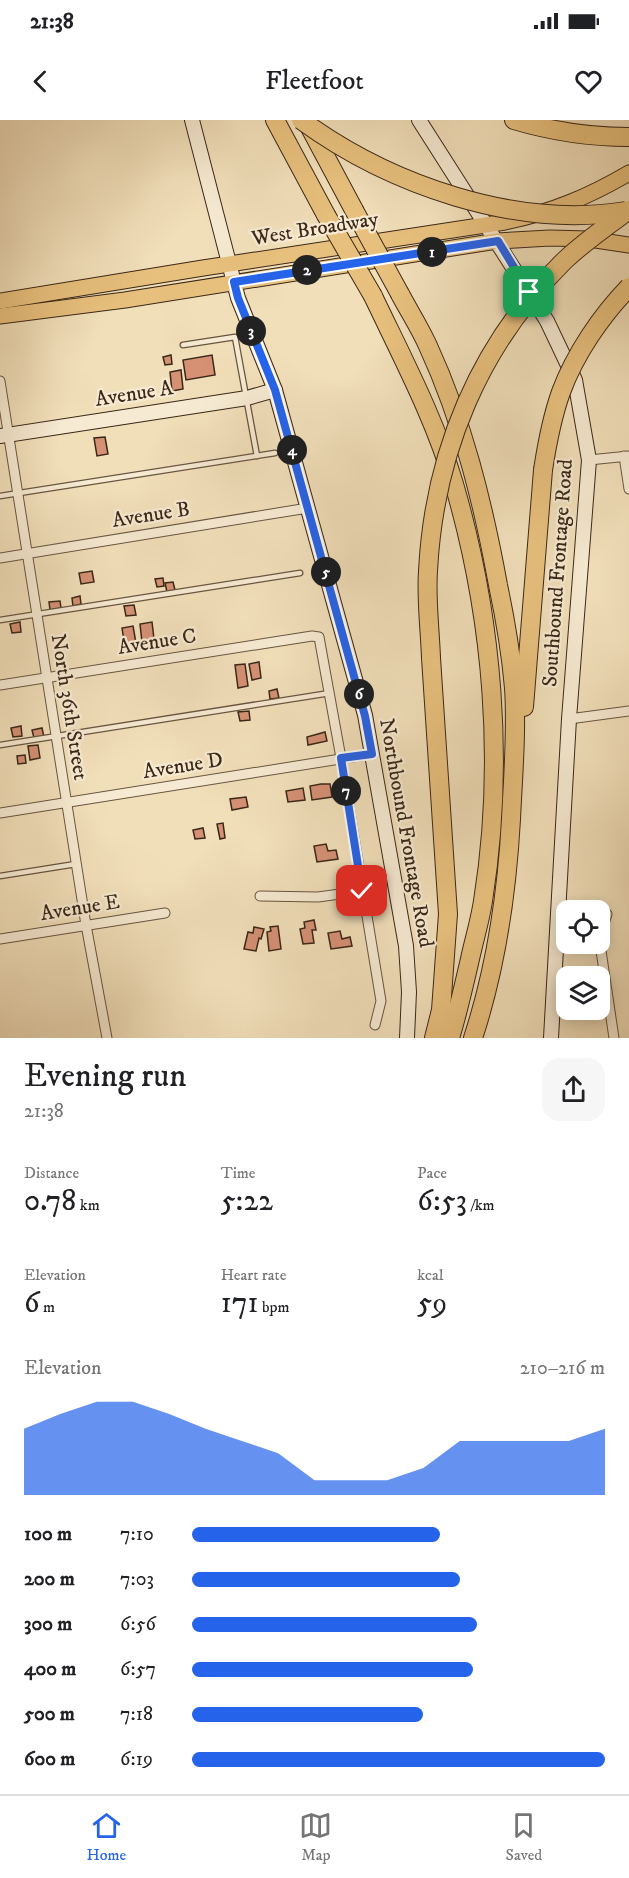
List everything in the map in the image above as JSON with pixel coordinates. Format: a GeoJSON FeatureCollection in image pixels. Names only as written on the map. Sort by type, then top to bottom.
{"type":"FeatureCollection","features":[{"type":"Feature","properties":{"kind":"highway"},"geometry":{"type":"LineString","coordinates":[[274,120],[373,296],[423,402],[454,482],[484,622],[491,685],[494,747],[492,822],[483,902],[450,1038]]}},
{"type":"Feature","properties":{"kind":"highway"},"geometry":{"type":"LineString","coordinates":[[301,120],[329,141],[366,161],[426,187],[457,197],[539,213],[581,215],[629,211]]}},
{"type":"Feature","properties":{"kind":"highway"},"geometry":{"type":"LineString","coordinates":[[306,120],[428,345],[450,400],[485,517],[504,617],[513,688],[513,792],[508,872],[482,1012],[473,1038]]}},
{"type":"Feature","properties":{"kind":"highway"},"geometry":{"type":"LineString","coordinates":[[514,120],[578,134],[629,137]]}},
{"type":"Feature","properties":{"kind":"highway"},"geometry":{"type":"LineString","coordinates":[[434,1038],[441,1010],[448,914],[431,658],[428,573],[433,521],[442,469],[460,414],[482,372],[525,307],[564,262],[594,235],[629,211]]}},
{"type":"Feature","properties":{"kind":"highway"},"geometry":{"type":"LineString","coordinates":[[513,792],[521,766],[543,470],[549,434],[561,392],[585,343],[629,287]]}},
{"type":"Feature","properties":{"kind":"main road","name":"West Broadway"},"geometry":{"type":"LineString","coordinates":[[0,302],[538,215],[570,204],[629,173]]}},
{"type":"Feature","properties":{"kind":"main road","name":"West Broadway"},"geometry":{"type":"LineString","coordinates":[[0,316],[125,300],[498,241],[550,238],[589,239],[629,245]]}},
{"type":"Feature","properties":{"kind":"street","name":"Northbound Frontage Road"},"geometry":{"type":"LineString","coordinates":[[192,120],[238,298],[275,390],[365,716],[406,946],[409,992],[407,1038]]}},
{"type":"Feature","properties":{"kind":"street","name":"Southbound Frontage Road"},"geometry":{"type":"LineString","coordinates":[[419,120],[547,321],[575,380],[589,460],[569,719],[551,1038]]}},
{"type":"Feature","properties":{"kind":"street","name":"North 36th Street"},"geometry":{"type":"LineString","coordinates":[[0,381],[4,436],[17,493],[86,925],[107,1038]]}},
{"type":"Feature","properties":{"kind":"street","name":"Avenue A"},"geometry":{"type":"LineString","coordinates":[[4,436],[247,398],[275,390]]}},
{"type":"Feature","properties":{"kind":"street"},"geometry":{"type":"LineString","coordinates":[[589,460],[627,456],[629,489]]}},
{"type":"Feature","properties":{"kind":"street","name":"Avenue B"},"geometry":{"type":"LineString","coordinates":[[0,558],[308,508]]}},
{"type":"Feature","properties":{"kind":"street","name":"Avenue C"},"geometry":{"type":"LineString","coordinates":[[0,685],[312,636],[319,637],[330,693]]}},
{"type":"Feature","properties":{"kind":"street"},"geometry":{"type":"LineString","coordinates":[[330,693],[381,1001],[375,1026]]}},
{"type":"Feature","properties":{"kind":"street"},"geometry":{"type":"LineString","coordinates":[[569,719],[629,711]]}},
{"type":"Feature","properties":{"kind":"street","name":"Avenue D"},"geometry":{"type":"LineString","coordinates":[[0,813],[372,754]]}},
{"type":"Feature","properties":{"kind":"street"},"geometry":{"type":"LineString","coordinates":[[260,896],[318,897],[362,891]]}},
{"type":"Feature","properties":{"kind":"street","name":"Avenue E"},"geometry":{"type":"LineString","coordinates":[[0,939],[165,913]]}},
{"type":"Feature","properties":{"kind":"street"},"geometry":{"type":"LineString","coordinates":[[601,954],[614,1038]]}},
{"type":"Feature","properties":{"kind":"lane"},"geometry":{"type":"LineString","coordinates":[[183,345],[235,337],[257,456]]}},
{"type":"Feature","properties":{"kind":"lane"},"geometry":{"type":"LineString","coordinates":[[0,496],[275,453]]}},
{"type":"Feature","properties":{"kind":"lane"},"geometry":{"type":"LineString","coordinates":[[0,620],[300,573]]}},
{"type":"Feature","properties":{"kind":"lane"},"geometry":{"type":"LineString","coordinates":[[0,745],[330,693]]}},
{"type":"Feature","properties":{"kind":"lane"},"geometry":{"type":"LineString","coordinates":[[0,876],[76,864]]}},
{"type":"Feature","properties":{"kind":"building"},"geometry":{"type":"Polygon","coordinates":[[[171,355],[172,364],[165,365],[163,357],[171,355]]]}},
{"type":"Feature","properties":{"kind":"building"},"geometry":{"type":"Polygon","coordinates":[[[212,355],[215,375],[186,380],[183,360],[212,355]]]}},
{"type":"Feature","properties":{"kind":"building"},"geometry":{"type":"Polygon","coordinates":[[[181,370],[183,389],[172,391],[170,372],[181,370]]]}},
{"type":"Feature","properties":{"kind":"building"},"geometry":{"type":"Polygon","coordinates":[[[105,437],[108,454],[97,456],[94,438],[105,437]]]}},
{"type":"Feature","properties":{"kind":"building"},"geometry":{"type":"Polygon","coordinates":[[[92,571],[94,582],[81,584],[79,573],[92,571]]]}},
{"type":"Feature","properties":{"kind":"building"},"geometry":{"type":"Polygon","coordinates":[[[163,578],[164,586],[157,587],[155,579],[163,578]]]}},
{"type":"Feature","properties":{"kind":"building"},"geometry":{"type":"Polygon","coordinates":[[[173,582],[175,590],[167,592],[165,583],[173,582]]]}},
{"type":"Feature","properties":{"kind":"building"},"geometry":{"type":"Polygon","coordinates":[[[80,596],[81,604],[73,606],[72,598],[80,596]]]}},
{"type":"Feature","properties":{"kind":"building"},"geometry":{"type":"Polygon","coordinates":[[[60,601],[61,608],[50,610],[49,602],[60,601]]]}},
{"type":"Feature","properties":{"kind":"building"},"geometry":{"type":"Polygon","coordinates":[[[134,605],[136,615],[126,616],[124,606],[134,605]]]}},
{"type":"Feature","properties":{"kind":"building"},"geometry":{"type":"Polygon","coordinates":[[[20,622],[21,632],[12,633],[10,624],[20,622]]]}},
{"type":"Feature","properties":{"kind":"building"},"geometry":{"type":"Polygon","coordinates":[[[152,622],[154,639],[142,642],[140,624],[152,622]]]}},
{"type":"Feature","properties":{"kind":"building"},"geometry":{"type":"Polygon","coordinates":[[[133,626],[136,643],[125,647],[122,628],[133,626]]]}},
{"type":"Feature","properties":{"kind":"building"},"geometry":{"type":"Polygon","coordinates":[[[259,662],[261,678],[252,680],[249,664],[259,662]]]}},
{"type":"Feature","properties":{"kind":"building"},"geometry":{"type":"Polygon","coordinates":[[[245,664],[248,686],[238,688],[235,665],[245,664]]]}},
{"type":"Feature","properties":{"kind":"building"},"geometry":{"type":"Polygon","coordinates":[[[277,689],[279,698],[270,699],[269,691],[277,689]]]}},
{"type":"Feature","properties":{"kind":"building"},"geometry":{"type":"Polygon","coordinates":[[[249,711],[250,720],[240,721],[238,712],[249,711]]]}},
{"type":"Feature","properties":{"kind":"building"},"geometry":{"type":"Polygon","coordinates":[[[21,726],[22,736],[13,737],[11,728],[21,726]]]}},
{"type":"Feature","properties":{"kind":"building"},"geometry":{"type":"Polygon","coordinates":[[[42,728],[44,737],[34,738],[32,730],[42,728]]]}},
{"type":"Feature","properties":{"kind":"building"},"geometry":{"type":"Polygon","coordinates":[[[325,732],[327,741],[308,745],[307,737],[325,732]]]}},
{"type":"Feature","properties":{"kind":"building"},"geometry":{"type":"Polygon","coordinates":[[[38,745],[40,758],[30,760],[28,746],[38,745]]]}},
{"type":"Feature","properties":{"kind":"building"},"geometry":{"type":"Polygon","coordinates":[[[25,755],[26,763],[18,764],[17,756],[25,755]]]}},
{"type":"Feature","properties":{"kind":"building"},"geometry":{"type":"Polygon","coordinates":[[[330,784],[332,797],[312,800],[310,786],[330,784]]]}},
{"type":"Feature","properties":{"kind":"building"},"geometry":{"type":"Polygon","coordinates":[[[303,788],[305,800],[288,802],[286,791],[303,788]]]}},
{"type":"Feature","properties":{"kind":"building"},"geometry":{"type":"Polygon","coordinates":[[[246,797],[248,807],[232,810],[230,799],[246,797]]]}},
{"type":"Feature","properties":{"kind":"building"},"geometry":{"type":"Polygon","coordinates":[[[223,823],[225,838],[220,839],[217,824],[223,823]]]}},
{"type":"Feature","properties":{"kind":"building"},"geometry":{"type":"Polygon","coordinates":[[[203,828],[205,838],[195,839],[193,830],[203,828]]]}},
{"type":"Feature","properties":{"kind":"building"},"geometry":{"type":"Polygon","coordinates":[[[326,844],[328,851],[336,850],[338,859],[317,862],[314,846],[326,844]]]}},
{"type":"Feature","properties":{"kind":"building"},"geometry":{"type":"Polygon","coordinates":[[[314,920],[316,930],[312,930],[314,943],[303,944],[300,929],[305,928],[304,922],[314,920]]]}},
{"type":"Feature","properties":{"kind":"building"},"geometry":{"type":"Polygon","coordinates":[[[278,926],[281,949],[269,951],[267,932],[271,931],[270,927],[278,926]]]}},
{"type":"Feature","properties":{"kind":"building"},"geometry":{"type":"Polygon","coordinates":[[[254,927],[264,929],[256,951],[244,949],[248,932],[253,933],[254,927]]]}},
{"type":"Feature","properties":{"kind":"building"},"geometry":{"type":"Polygon","coordinates":[[[340,931],[342,939],[350,937],[352,946],[331,949],[328,933],[340,931]]]}},
{"type":"Feature","properties":{"kind":"route"},"geometry":{"type":"LineString","coordinates":[[362,891],[341,758],[372,754],[365,716],[275,390],[238,298],[234,282],[498,241],[529,292]]}}]}
